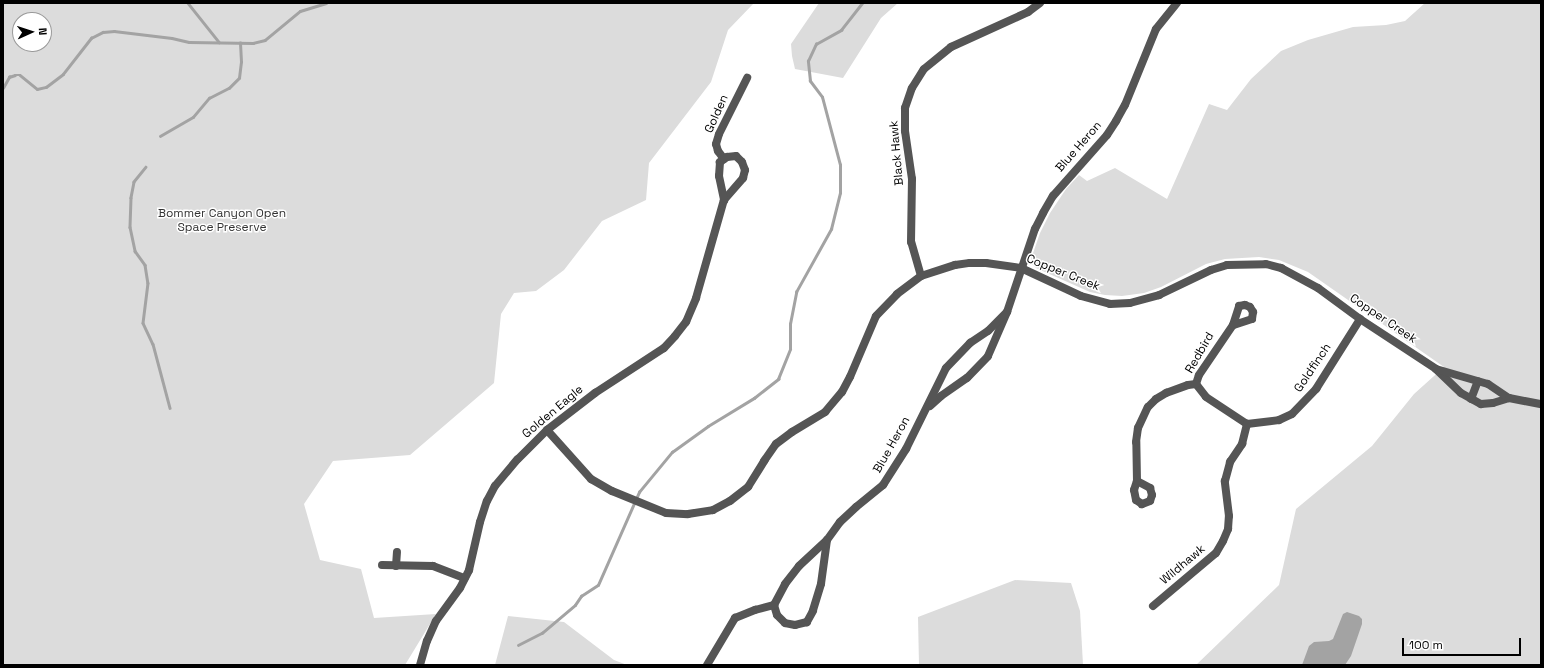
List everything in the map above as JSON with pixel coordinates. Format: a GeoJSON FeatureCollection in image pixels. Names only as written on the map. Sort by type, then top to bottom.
{"type":"FeatureCollection","features":[{"type":"Feature","properties":{"kind":"street","name":"Black Hawk"},"geometry":{"type":"LineString","coordinates":[[921,276],[911,242],[912,179],[906,131],[905,108],[912,88],[924,69],[951,47],[1028,12],[1040,3]]}},
{"type":"Feature","properties":{"kind":"street","name":"Blue Heron"},"geometry":{"type":"LineString","coordinates":[[925,410],[941,396],[968,378],[988,356],[1007,312],[1035,230],[1053,196],[1107,135],[1116,121],[1125,105],[1156,29],[1177,3]]}},
{"type":"Feature","properties":{"kind":"street","name":"Golden"},"geometry":{"type":"LineString","coordinates":[[724,159],[718,151],[716,144],[747,78]]}},
{"type":"Feature","properties":{"kind":"street","name":"Golden Eagle"},"geometry":{"type":"LineString","coordinates":[[420,665],[427,641],[436,621],[460,588],[469,570],[480,522],[487,501],[495,486],[518,459],[547,430],[595,393],[664,348],[686,322],[696,298],[724,200],[743,178],[745,170],[742,162],[736,156],[724,159],[720,162],[720,176],[724,200]]}},
{"type":"Feature","properties":{"kind":"street","name":"Copper Creek"},"geometry":{"type":"LineString","coordinates":[[547,430],[591,479],[612,491],[645,506],[666,513],[688,514],[713,510],[730,501],[748,487],[776,444],[792,432],[825,412],[842,392],[850,377],[876,316],[897,294],[921,276],[955,265],[970,263],[986,263],[1022,268],[1081,296],[1110,304],[1130,303],[1159,294],[1211,270],[1227,265],[1266,264],[1293,273],[1318,288],[1360,319],[1436,369],[1452,386],[1471,399],[1482,404],[1494,404],[1509,398]]}},
{"type":"Feature","properties":{"kind":"street","name":"Blue Heron"},"geometry":{"type":"LineString","coordinates":[[827,540],[821,584],[813,611],[807,622],[795,625],[785,622],[777,615],[774,605],[785,584],[799,566],[827,540],[840,522],[856,507],[883,486],[893,472],[946,368],[954,357],[970,343],[988,331],[1007,312]]}},
{"type":"Feature","properties":{"kind":"street","name":"Goldfinch"},"geometry":{"type":"LineString","coordinates":[[1247,424],[1279,420],[1292,414],[1301,406],[1316,389],[1360,319]]}},
{"type":"Feature","properties":{"kind":"street","name":"Redbird"},"geometry":{"type":"LineString","coordinates":[[1137,481],[1136,442],[1138,428],[1148,407],[1156,399],[1166,393],[1188,385],[1196,384],[1199,376],[1233,325]]}},
{"type":"Feature","properties":{"kind":"street","name":"Copper Creek"},"geometry":{"type":"LineString","coordinates":[[1436,369],[1488,384],[1509,398],[1541,404]]}},
{"type":"Feature","properties":{"kind":"street"},"geometry":{"type":"LineString","coordinates":[[1471,399],[1478,381]]}},
{"type":"Feature","properties":{"kind":"street"},"geometry":{"type":"LineString","coordinates":[[1196,384],[1206,397],[1247,424]]}},
{"type":"Feature","properties":{"kind":"street","name":"Wildhawk"},"geometry":{"type":"LineString","coordinates":[[1153,606],[1216,553],[1223,541],[1228,529],[1229,516],[1225,481],[1230,462],[1242,444],[1247,424]]}},
{"type":"Feature","properties":{"kind":"street"},"geometry":{"type":"LineString","coordinates":[[396,566],[397,552]]}},
{"type":"Feature","properties":{"kind":"street"},"geometry":{"type":"LineString","coordinates":[[382,565],[433,566],[465,578]]}},
{"type":"Feature","properties":{"kind":"street"},"geometry":{"type":"LineString","coordinates":[[707,665],[735,618],[755,610],[774,605]]}},
{"type":"Feature","properties":{"kind":"green space","name":"Bommer Canyon Open Space Preserve"},"geometry":{"type":"Polygon","coordinates":[[[3,3],[754,3],[728,30],[711,82],[649,163],[646,200],[602,221],[564,270],[536,291],[514,293],[501,314],[494,383],[410,455],[333,461],[304,504],[320,560],[361,569],[374,618],[436,614],[405,665],[3,665],[3,3]]]}},
{"type":"Feature","properties":{"kind":"green space"},"geometry":{"type":"Polygon","coordinates":[[[819,3],[898,3],[881,18],[843,78],[795,69],[791,44],[819,3]]]}},
{"type":"Feature","properties":{"kind":"green space"},"geometry":{"type":"Polygon","coordinates":[[[1425,3],[1541,3],[1541,665],[1196,665],[1279,585],[1296,509],[1372,446],[1414,394],[1444,367],[1308,272],[1279,260],[1259,257],[1225,259],[1206,264],[1161,287],[1144,293],[1122,296],[1090,292],[1036,268],[1032,264],[1031,259],[1040,233],[1050,213],[1066,189],[1079,175],[1087,181],[1115,168],[1167,199],[1209,104],[1227,110],[1251,79],[1281,51],[1308,40],[1353,27],[1386,25],[1405,21],[1425,3]]]}},
{"type":"Feature","properties":{"kind":"green space"},"geometry":{"type":"Polygon","coordinates":[[[1015,580],[1071,583],[1080,611],[1083,665],[919,665],[918,617],[1015,580]]]}},
{"type":"Feature","properties":{"kind":"green space"},"geometry":{"type":"Polygon","coordinates":[[[508,616],[564,622],[614,660],[627,665],[495,665],[508,616]]]}},
{"type":"Feature","properties":{"kind":"shaded area"},"geometry":{"type":"Polygon","coordinates":[[[1347,612],[1359,616],[1362,619],[1362,624],[1351,656],[1345,665],[1302,665],[1309,646],[1314,642],[1329,641],[1333,639],[1343,614],[1347,612]]]}},
{"type":"Feature","properties":{"kind":"waterway"},"geometry":{"type":"LineString","coordinates":[[188,3],[219,42]]}},
{"type":"Feature","properties":{"kind":"waterway"},"geometry":{"type":"LineString","coordinates":[[3,88],[9,77],[15,75],[20,75],[37,89],[46,87],[63,74],[91,38],[103,32],[114,31],[172,38],[189,42],[253,43],[265,40],[300,11],[326,3]]}},
{"type":"Feature","properties":{"kind":"waterway"},"geometry":{"type":"LineString","coordinates":[[518,645],[542,633],[575,605],[581,596],[598,585],[639,492],[672,452],[708,426],[754,398],[778,379],[790,349],[790,324],[796,292],[831,229],[840,193],[840,165],[822,97],[810,81],[808,61],[816,44],[841,30],[862,3]]}},
{"type":"Feature","properties":{"kind":"waterway"},"geometry":{"type":"LineString","coordinates":[[160,136],[193,117],[209,98],[229,88],[239,78],[241,62],[240,43]]}},
{"type":"Feature","properties":{"kind":"waterway"},"geometry":{"type":"LineString","coordinates":[[146,167],[134,182],[131,198],[130,227],[135,251],[145,265],[148,283],[143,323],[153,344],[170,408]]}}]}
